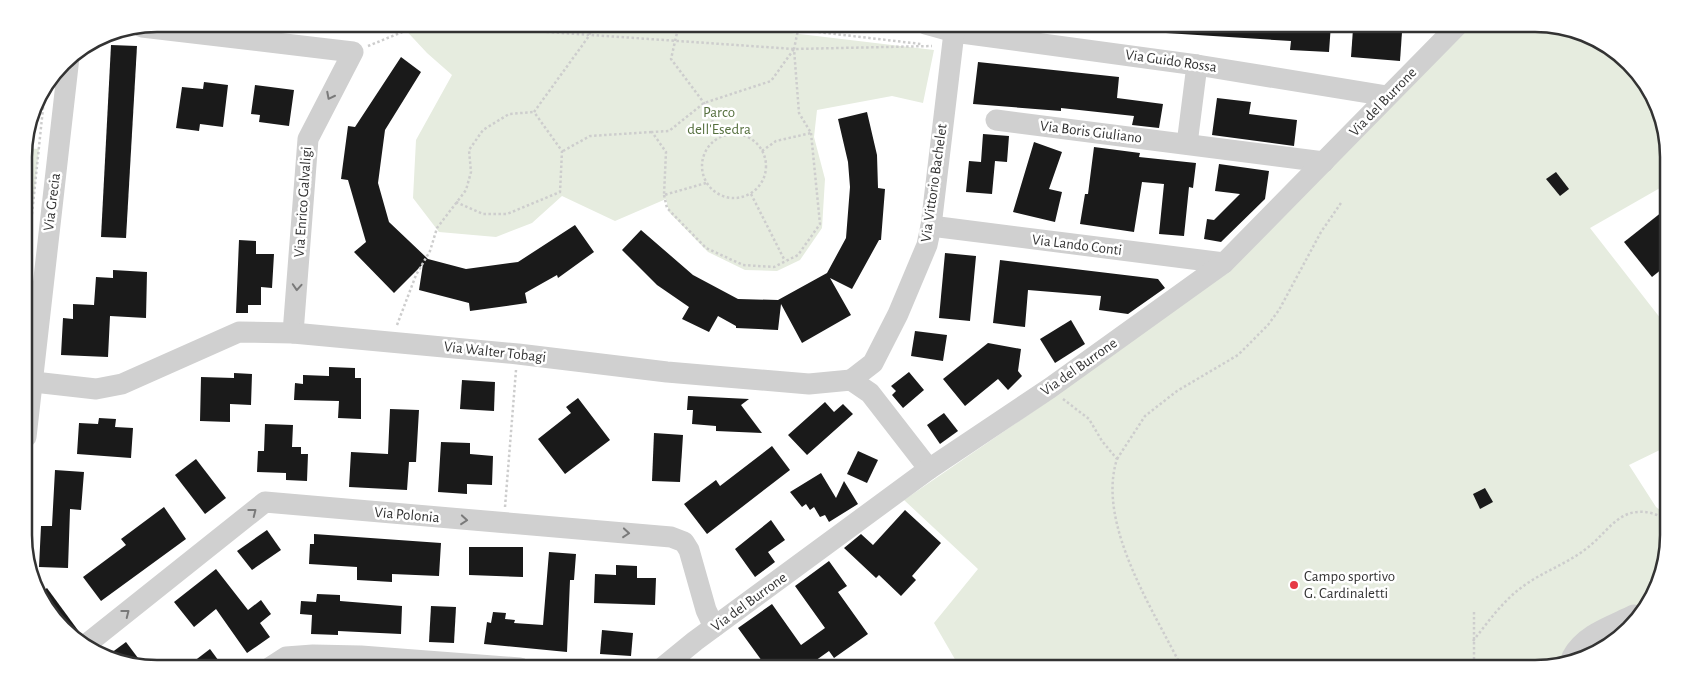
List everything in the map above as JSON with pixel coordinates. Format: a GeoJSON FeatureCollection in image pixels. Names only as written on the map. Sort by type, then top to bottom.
{"type":"FeatureCollection","features":[{"type":"Feature","properties":{"kind":"street","name":"Via Vittorio Bachelet"},"geometry":{"type":"LineString","coordinates":[[851,380],[873,363],[898,314],[927,245],[931,226],[954,32]]}},
{"type":"Feature","properties":{"kind":"street","name":"Via Guido Rossa"},"geometry":{"type":"LineString","coordinates":[[985,32],[1197,64],[1387,96]]}},
{"type":"Feature","properties":{"kind":"street","name":"Via del Burrone"},"geometry":{"type":"LineString","coordinates":[[673,660],[928,469],[1050,388],[1224,263],[1451,32]]}},
{"type":"Feature","properties":{"kind":"street"},"geometry":{"type":"LineString","coordinates":[[192,33],[353,52]]}},
{"type":"Feature","properties":{"kind":"street","name":"Via Enrico Galvaligi"},"geometry":{"type":"LineString","coordinates":[[293,333],[308,139],[353,52]]}},
{"type":"Feature","properties":{"kind":"street"},"geometry":{"type":"LineString","coordinates":[[1187,144],[1197,64]]}},
{"type":"Feature","properties":{"kind":"street","name":"Via Grecia"},"geometry":{"type":"LineString","coordinates":[[32,346],[67,71]]}},
{"type":"Feature","properties":{"kind":"street","name":"Via Boris Giuliano"},"geometry":{"type":"LineString","coordinates":[[996,120],[1324,162]]}},
{"type":"Feature","properties":{"kind":"street","name":"Via Lando Conti"},"geometry":{"type":"LineString","coordinates":[[931,226],[1224,263]]}},
{"type":"Feature","properties":{"kind":"street","name":"Via Walter Tobagi"},"geometry":{"type":"LineString","coordinates":[[32,381],[96,388],[122,384],[239,332],[293,333],[518,354],[667,372],[809,384],[851,380]]}},
{"type":"Feature","properties":{"kind":"street"},"geometry":{"type":"LineString","coordinates":[[851,380],[870,393],[928,469]]}},
{"type":"Feature","properties":{"kind":"street","name":"Via Polonia"},"geometry":{"type":"LineString","coordinates":[[91,640],[265,502],[671,537],[684,542],[689,550],[706,610],[714,627]]}},
{"type":"Feature","properties":{"kind":"street"},"geometry":{"type":"LineString","coordinates":[[1574,653],[1579,644],[1589,637],[1627,619]]}},
{"type":"Feature","properties":{"kind":"street"},"geometry":{"type":"LineString","coordinates":[[282,660],[286,657],[325,660]]}},
{"type":"Feature","properties":{"kind":"path"},"geometry":{"type":"LineString","coordinates":[[353,52],[400,33]]}},
{"type":"Feature","properties":{"kind":"path"},"geometry":{"type":"LineString","coordinates":[[546,33],[794,49],[932,46],[819,33]]}},
{"type":"Feature","properties":{"kind":"path"},"geometry":{"type":"LineString","coordinates":[[390,342],[416,275],[430,251],[437,228],[466,190],[471,172],[469,150],[483,130],[509,114],[534,112],[590,33]]}},
{"type":"Feature","properties":{"kind":"path"},"geometry":{"type":"LineString","coordinates":[[677,33],[671,59],[704,103],[720,137]]}},
{"type":"Feature","properties":{"kind":"path"},"geometry":{"type":"LineString","coordinates":[[652,132],[666,152],[664,195],[667,208],[706,248],[744,266],[774,267],[798,255],[820,224],[811,133],[799,113],[794,49],[797,33]]}},
{"type":"Feature","properties":{"kind":"path"},"geometry":{"type":"LineString","coordinates":[[562,151],[590,136],[669,131],[704,103],[771,81],[794,49]]}},
{"type":"Feature","properties":{"kind":"path"},"geometry":{"type":"LineString","coordinates":[[33,208],[43,108]]}},
{"type":"Feature","properties":{"kind":"path"},"geometry":{"type":"LineString","coordinates":[[456,202],[483,214],[507,214],[560,192],[562,151],[534,112]]}},
{"type":"Feature","properties":{"kind":"path"},"geometry":{"type":"LineString","coordinates":[[762,152],[776,141],[811,133]]}},
{"type":"Feature","properties":{"kind":"path"},"geometry":{"type":"LineString","coordinates":[[739,135],[748,138],[762,152],[766,170],[763,180],[751,194],[741,198],[726,197],[712,191],[706,183],[702,162],[708,148],[720,137],[739,135]]}},
{"type":"Feature","properties":{"kind":"path"},"geometry":{"type":"LineString","coordinates":[[664,195],[706,183]]}},
{"type":"Feature","properties":{"kind":"path"},"geometry":{"type":"LineString","coordinates":[[751,194],[786,262]]}},
{"type":"Feature","properties":{"kind":"path"},"geometry":{"type":"LineString","coordinates":[[1178,659],[1130,564],[1120,537],[1114,517],[1111,486],[1117,459],[1145,416],[1177,390],[1238,355],[1268,325],[1321,232],[1341,203]]}},
{"type":"Feature","properties":{"kind":"path"},"geometry":{"type":"LineString","coordinates":[[504,523],[518,354]]}},
{"type":"Feature","properties":{"kind":"path"},"geometry":{"type":"LineString","coordinates":[[1050,388],[1089,419],[1102,441],[1117,459]]}},
{"type":"Feature","properties":{"kind":"path"},"geometry":{"type":"LineString","coordinates":[[1473,641],[1523,586],[1588,548],[1613,524],[1628,514],[1644,512],[1660,516]]}},
{"type":"Feature","properties":{"kind":"path"},"geometry":{"type":"LineString","coordinates":[[1474,612],[1474,659]]}},
{"type":"Feature","properties":{"kind":"green space"},"geometry":{"type":"Polygon","coordinates":[[[1461,32],[1534,32],[1559,35],[1590,45],[1610,58],[1623,69],[1643,95],[1655,125],[1660,158],[1660,188],[1590,228],[1660,318],[1660,450],[1629,465],[1656,507],[1660,510],[1660,534],[1653,574],[1647,590],[1634,610],[1610,634],[1590,647],[1559,657],[1542,659],[955,659],[934,623],[978,569],[904,500],[1044,404],[1218,279],[1461,32]]]}},
{"type":"Feature","properties":{"kind":"green space","name":"Parco dell'Esedra"},"geometry":{"type":"Polygon","coordinates":[[[408,33],[787,33],[934,50],[923,103],[892,96],[817,110],[814,137],[825,179],[822,228],[800,260],[777,271],[745,270],[708,252],[669,212],[666,199],[615,221],[562,196],[532,223],[496,237],[439,232],[413,198],[416,140],[452,75],[408,33]]]}},
{"type":"Feature","properties":{"kind":"green space"},"geometry":{"type":"Polygon","coordinates":[[[39,149],[33,207],[33,150],[39,149]]]}},
{"type":"Feature","properties":{"kind":"building"},"geometry":{"type":"Polygon","coordinates":[[[1330,32],[1329,52],[1290,50],[1291,41],[1166,33],[1330,32]]]}},
{"type":"Feature","properties":{"kind":"building"},"geometry":{"type":"Polygon","coordinates":[[[1353,32],[1402,32],[1400,61],[1351,57],[1353,32]]]}},
{"type":"Feature","properties":{"kind":"building"},"geometry":{"type":"Polygon","coordinates":[[[111,45],[137,46],[126,238],[101,237],[111,45]]]}},
{"type":"Feature","properties":{"kind":"building"},"geometry":{"type":"Polygon","coordinates":[[[401,57],[421,72],[385,130],[378,183],[389,222],[428,259],[466,269],[518,262],[575,225],[594,252],[558,278],[557,275],[525,293],[527,303],[470,311],[469,303],[419,290],[423,264],[394,293],[354,252],[366,242],[348,180],[341,179],[348,126],[355,127],[401,57]]]}},
{"type":"Feature","properties":{"kind":"building"},"geometry":{"type":"Polygon","coordinates":[[[978,62],[1119,77],[1117,98],[1163,104],[1159,128],[1132,125],[1134,116],[1061,108],[1061,111],[973,104],[978,62]]]}},
{"type":"Feature","properties":{"kind":"building"},"geometry":{"type":"Polygon","coordinates":[[[204,82],[228,85],[223,127],[200,124],[199,131],[176,128],[182,87],[203,89],[204,82]]]}},
{"type":"Feature","properties":{"kind":"building"},"geometry":{"type":"Polygon","coordinates":[[[255,85],[294,90],[289,126],[259,122],[260,115],[251,114],[255,85]]]}},
{"type":"Feature","properties":{"kind":"building"},"geometry":{"type":"Polygon","coordinates":[[[1217,98],[1251,102],[1249,114],[1297,120],[1294,146],[1212,135],[1217,98]]]}},
{"type":"Feature","properties":{"kind":"building"},"geometry":{"type":"Polygon","coordinates":[[[867,112],[877,155],[878,188],[885,189],[881,240],[879,240],[852,289],[830,278],[851,315],[802,343],[781,304],[778,330],[736,328],[736,326],[718,316],[709,332],[682,319],[689,307],[657,285],[622,250],[641,230],[693,275],[738,299],[778,300],[827,273],[846,238],[850,187],[848,162],[838,119],[867,112]]]}},
{"type":"Feature","properties":{"kind":"building"},"geometry":{"type":"Polygon","coordinates":[[[983,134],[1009,136],[1007,162],[995,161],[992,194],[966,192],[969,161],[981,162],[983,134]]]}},
{"type":"Feature","properties":{"kind":"building"},"geometry":{"type":"Polygon","coordinates":[[[1034,142],[1062,152],[1049,189],[1062,192],[1055,222],[1013,212],[1034,142]]]}},
{"type":"Feature","properties":{"kind":"building"},"geometry":{"type":"Polygon","coordinates":[[[1094,147],[1140,153],[1139,157],[1196,163],[1193,188],[1189,187],[1184,236],[1159,234],[1164,184],[1142,182],[1134,232],[1080,224],[1085,194],[1088,194],[1094,147]]]}},
{"type":"Feature","properties":{"kind":"building"},"geometry":{"type":"Polygon","coordinates":[[[1219,164],[1269,171],[1265,199],[1221,242],[1204,239],[1207,219],[1214,220],[1240,194],[1215,191],[1219,164]]]}},
{"type":"Feature","properties":{"kind":"building"},"geometry":{"type":"Polygon","coordinates":[[[1556,172],[1569,189],[1560,196],[1546,179],[1556,172]]]}},
{"type":"Feature","properties":{"kind":"building"},"geometry":{"type":"Polygon","coordinates":[[[1660,214],[1660,271],[1652,277],[1624,242],[1660,214]]]}},
{"type":"Feature","properties":{"kind":"building"},"geometry":{"type":"Polygon","coordinates":[[[239,240],[256,241],[256,254],[274,254],[272,288],[261,287],[261,305],[248,305],[248,313],[236,313],[239,240]]]}},
{"type":"Feature","properties":{"kind":"building"},"geometry":{"type":"Polygon","coordinates":[[[945,253],[976,256],[970,321],[939,318],[945,253]]]}},
{"type":"Feature","properties":{"kind":"building"},"geometry":{"type":"Polygon","coordinates":[[[1000,260],[1158,279],[1165,288],[1128,314],[1099,310],[1101,296],[1028,290],[1025,327],[993,323],[1000,260]]]}},
{"type":"Feature","properties":{"kind":"building"},"geometry":{"type":"Polygon","coordinates":[[[113,270],[147,272],[146,318],[110,316],[108,357],[61,355],[63,318],[73,319],[73,304],[94,305],[96,277],[113,278],[113,270]]]}},
{"type":"Feature","properties":{"kind":"building"},"geometry":{"type":"Polygon","coordinates":[[[1071,320],[1085,344],[1055,363],[1040,339],[1071,320]]]}},
{"type":"Feature","properties":{"kind":"building"},"geometry":{"type":"Polygon","coordinates":[[[915,331],[947,335],[943,361],[911,356],[915,331]]]}},
{"type":"Feature","properties":{"kind":"building"},"geometry":{"type":"Polygon","coordinates":[[[988,343],[1021,349],[1018,371],[1022,376],[1008,390],[998,379],[965,406],[943,379],[988,343]]]}},
{"type":"Feature","properties":{"kind":"building"},"geometry":{"type":"Polygon","coordinates":[[[329,367],[355,368],[355,378],[361,378],[361,419],[338,418],[339,401],[294,400],[295,383],[303,384],[303,375],[329,376],[329,367]]]}},
{"type":"Feature","properties":{"kind":"building"},"geometry":{"type":"Polygon","coordinates":[[[909,372],[924,390],[903,408],[892,395],[896,391],[891,386],[909,372]]]}},
{"type":"Feature","properties":{"kind":"building"},"geometry":{"type":"Polygon","coordinates":[[[234,373],[252,374],[251,405],[230,404],[230,422],[200,421],[201,377],[234,378],[234,373]]]}},
{"type":"Feature","properties":{"kind":"building"},"geometry":{"type":"Polygon","coordinates":[[[462,380],[495,382],[494,411],[460,409],[462,380]]]}},
{"type":"Feature","properties":{"kind":"building"},"geometry":{"type":"Polygon","coordinates":[[[688,396],[749,399],[741,405],[762,433],[716,431],[716,426],[692,424],[693,410],[687,410],[688,396]]]}},
{"type":"Feature","properties":{"kind":"building"},"geometry":{"type":"Polygon","coordinates":[[[578,398],[610,440],[565,474],[538,439],[571,413],[566,407],[578,398]]]}},
{"type":"Feature","properties":{"kind":"building"},"geometry":{"type":"Polygon","coordinates":[[[825,402],[834,412],[843,404],[853,414],[807,455],[788,435],[825,402]]]}},
{"type":"Feature","properties":{"kind":"building"},"geometry":{"type":"Polygon","coordinates":[[[390,409],[419,410],[416,462],[409,462],[407,490],[349,487],[351,452],[388,454],[390,409]]]}},
{"type":"Feature","properties":{"kind":"building"},"geometry":{"type":"Polygon","coordinates":[[[944,413],[958,431],[940,444],[927,425],[944,413]]]}},
{"type":"Feature","properties":{"kind":"building"},"geometry":{"type":"Polygon","coordinates":[[[99,418],[116,419],[115,427],[133,428],[131,458],[77,454],[79,423],[98,424],[99,418]]]}},
{"type":"Feature","properties":{"kind":"building"},"geometry":{"type":"Polygon","coordinates":[[[265,424],[293,425],[292,447],[301,447],[301,454],[308,454],[307,481],[286,480],[286,473],[257,472],[258,451],[264,451],[265,424]]]}},
{"type":"Feature","properties":{"kind":"building"},"geometry":{"type":"Polygon","coordinates":[[[654,433],[683,435],[680,482],[652,481],[654,433]]]}},
{"type":"Feature","properties":{"kind":"building"},"geometry":{"type":"Polygon","coordinates":[[[441,442],[470,443],[470,454],[493,456],[492,485],[467,484],[467,494],[438,492],[441,442]]]}},
{"type":"Feature","properties":{"kind":"building"},"geometry":{"type":"Polygon","coordinates":[[[772,446],[790,470],[707,534],[684,504],[716,480],[720,486],[772,446]]]}},
{"type":"Feature","properties":{"kind":"building"},"geometry":{"type":"Polygon","coordinates":[[[858,451],[878,460],[867,483],[847,474],[858,451]]]}},
{"type":"Feature","properties":{"kind":"building"},"geometry":{"type":"Polygon","coordinates":[[[196,459],[226,498],[205,514],[175,475],[196,459]]]}},
{"type":"Feature","properties":{"kind":"building"},"geometry":{"type":"Polygon","coordinates":[[[55,470],[84,472],[81,510],[70,509],[68,568],[39,567],[41,526],[52,526],[55,470]]]}},
{"type":"Feature","properties":{"kind":"building"},"geometry":{"type":"Polygon","coordinates":[[[821,473],[836,498],[844,481],[858,504],[829,522],[825,515],[820,517],[814,507],[810,510],[806,504],[802,507],[790,492],[821,473]]]}},
{"type":"Feature","properties":{"kind":"building"},"geometry":{"type":"Polygon","coordinates":[[[1485,488],[1493,502],[1480,509],[1473,494],[1485,488]]]}},
{"type":"Feature","properties":{"kind":"building"},"geometry":{"type":"Polygon","coordinates":[[[164,507],[186,539],[101,601],[83,577],[126,545],[121,539],[164,507]]]}},
{"type":"Feature","properties":{"kind":"building"},"geometry":{"type":"Polygon","coordinates":[[[905,510],[941,543],[912,576],[916,580],[901,596],[879,575],[876,578],[844,548],[861,534],[873,545],[905,510]]]}},
{"type":"Feature","properties":{"kind":"building"},"geometry":{"type":"Polygon","coordinates":[[[771,520],[785,540],[768,552],[775,562],[755,577],[735,549],[771,520]]]}},
{"type":"Feature","properties":{"kind":"building"},"geometry":{"type":"Polygon","coordinates":[[[267,530],[281,550],[252,570],[237,551],[267,530]]]}},
{"type":"Feature","properties":{"kind":"building"},"geometry":{"type":"Polygon","coordinates":[[[314,534],[441,543],[439,576],[392,574],[392,582],[357,580],[357,567],[309,564],[310,544],[314,544],[314,534]]]}},
{"type":"Feature","properties":{"kind":"building"},"geometry":{"type":"Polygon","coordinates":[[[469,547],[523,547],[523,577],[469,575],[469,547]]]}},
{"type":"Feature","properties":{"kind":"building"},"geometry":{"type":"Polygon","coordinates":[[[549,552],[576,554],[574,580],[570,580],[567,652],[484,644],[487,622],[491,623],[493,612],[506,613],[505,619],[515,620],[514,623],[543,625],[549,552]]]}},
{"type":"Feature","properties":{"kind":"building"},"geometry":{"type":"Polygon","coordinates":[[[829,561],[847,586],[838,592],[868,634],[834,658],[829,651],[817,660],[761,660],[738,628],[772,604],[801,645],[825,628],[795,586],[829,561]]]}},
{"type":"Feature","properties":{"kind":"building"},"geometry":{"type":"Polygon","coordinates":[[[616,565],[637,566],[637,578],[656,578],[655,605],[594,603],[595,574],[616,575],[616,565]]]}},
{"type":"Feature","properties":{"kind":"building"},"geometry":{"type":"Polygon","coordinates":[[[216,569],[248,610],[261,600],[271,614],[260,623],[270,637],[247,653],[216,609],[194,627],[174,602],[216,569]]]}},
{"type":"Feature","properties":{"kind":"building"},"geometry":{"type":"Polygon","coordinates":[[[47,588],[78,630],[64,617],[45,590],[47,588]]]}},
{"type":"Feature","properties":{"kind":"building"},"geometry":{"type":"Polygon","coordinates":[[[317,594],[340,595],[340,601],[402,606],[401,634],[338,631],[338,635],[311,634],[312,615],[300,614],[301,601],[316,602],[317,594]]]}},
{"type":"Feature","properties":{"kind":"building"},"geometry":{"type":"Polygon","coordinates":[[[431,606],[456,607],[454,643],[429,642],[431,606]]]}},
{"type":"Feature","properties":{"kind":"building"},"geometry":{"type":"Polygon","coordinates":[[[602,630],[633,633],[631,656],[600,654],[602,630]]]}},
{"type":"Feature","properties":{"kind":"building"},"geometry":{"type":"Polygon","coordinates":[[[126,642],[137,657],[125,655],[113,651],[126,642]]]}},
{"type":"Feature","properties":{"kind":"building"},"geometry":{"type":"Polygon","coordinates":[[[210,649],[218,660],[196,660],[210,649]]]}},
{"type":"Feature","properties":{"kind":"place","name":"Campo sportivo G. Cardinaletti"},"geometry":{"type":"Point","coordinates":[1294,585]}}]}
